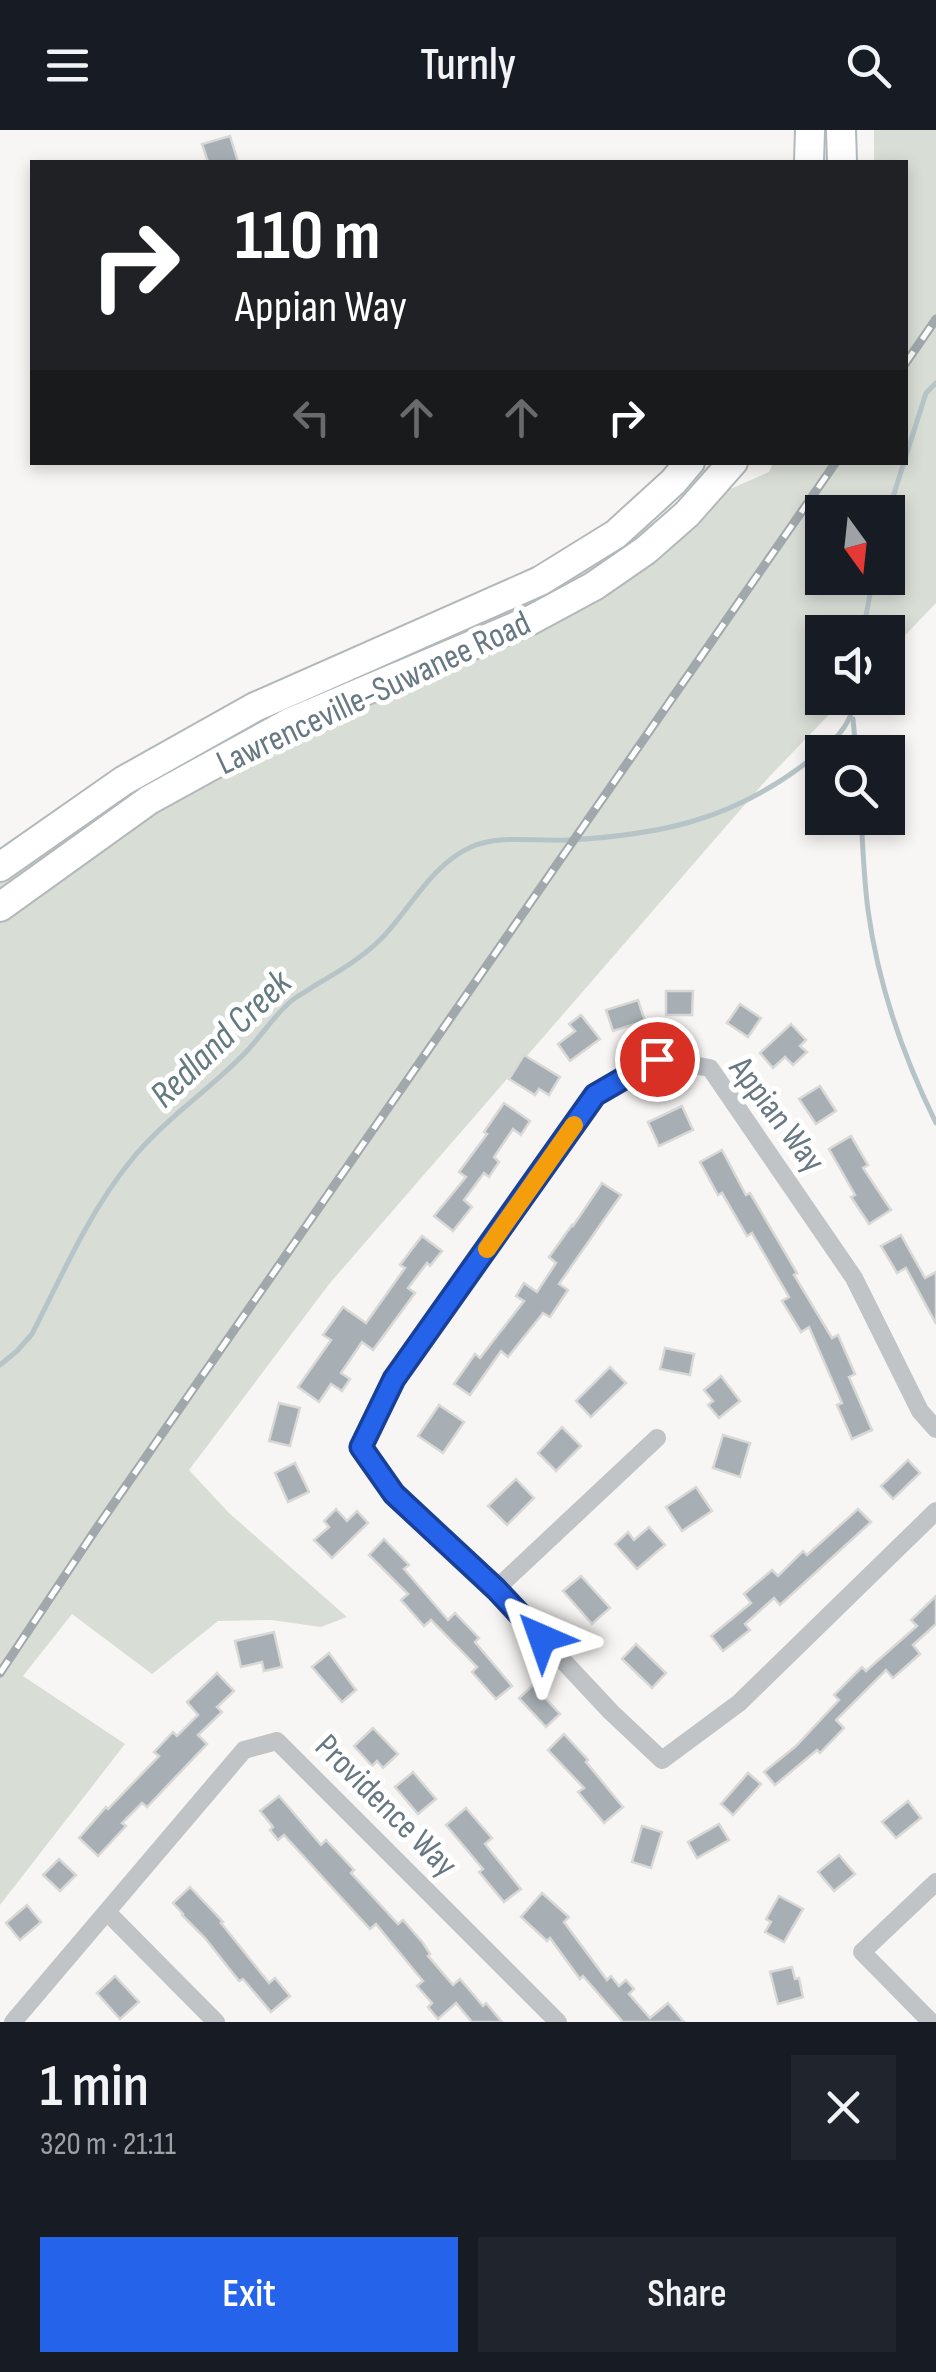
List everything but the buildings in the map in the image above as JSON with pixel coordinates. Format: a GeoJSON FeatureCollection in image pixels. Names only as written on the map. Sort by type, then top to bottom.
{"type":"FeatureCollection","features":[{"type":"Feature","properties":{"kind":"main road"},"geometry":{"type":"LineString","coordinates":[[810,130],[810,160]]}},
{"type":"Feature","properties":{"kind":"main road"},"geometry":{"type":"LineString","coordinates":[[841,130],[842,160]]}},
{"type":"Feature","properties":{"kind":"main road","name":"Lawrenceville-Suwanee Road"},"geometry":{"type":"LineString","coordinates":[[0,867],[168,754],[255,708],[540,580],[616,534],[687,465]]}},
{"type":"Feature","properties":{"kind":"main road","name":"Lawrenceville-Suwanee Road"},"geometry":{"type":"LineString","coordinates":[[3,898],[149,800],[289,723],[531,620],[594,586],[646,550],[687,514],[730,465]]}},
{"type":"Feature","properties":{"kind":"main road"},"geometry":{"type":"LineString","coordinates":[[396,644],[410,672]]}},
{"type":"Feature","properties":{"kind":"street","name":"Appian Way"},"geometry":{"type":"LineString","coordinates":[[936,1429],[920,1410],[854,1278],[710,1068],[657,1059],[595,1095],[394,1379],[361,1447],[394,1494],[496,1589],[610,1712],[662,1760],[739,1703],[936,1511]]}},
{"type":"Feature","properties":{"kind":"street"},"geometry":{"type":"LineString","coordinates":[[496,1589],[657,1438]]}},
{"type":"Feature","properties":{"kind":"street","name":"Providence Way"},"geometry":{"type":"LineString","coordinates":[[13,2022],[244,1750],[277,1742],[558,2022]]}},
{"type":"Feature","properties":{"kind":"street"},"geometry":{"type":"LineString","coordinates":[[930,2022],[862,1952],[936,1882]]}},
{"type":"Feature","properties":{"kind":"street"},"geometry":{"type":"LineString","coordinates":[[108,1912],[216,2022]]}},
{"type":"Feature","properties":{"kind":"shaded area"},"geometry":{"type":"Polygon","coordinates":[[[874,130],[936,130],[936,603],[905,635],[905,615],[805,615],[805,715],[829,715],[805,735],[330,1283],[189,1470],[229,1513],[347,1617],[321,1627],[271,1620],[218,1621],[152,1674],[72,1614],[23,1676],[125,1744],[0,1905],[0,861],[447,613],[769,472],[772,465],[908,465],[908,160],[874,160],[874,130]]]}},
{"type":"Feature","properties":{"kind":"waterway","name":"Redland Creek"},"geometry":{"type":"LineString","coordinates":[[908,450],[926,393],[936,383]]}},
{"type":"Feature","properties":{"kind":"waterway","name":"Redland Creek"},"geometry":{"type":"LineString","coordinates":[[894,495],[903,465]]}},
{"type":"Feature","properties":{"kind":"waterway","name":"Redland Creek"},"geometry":{"type":"LineString","coordinates":[[866,615],[870,595]]}},
{"type":"Feature","properties":{"kind":"waterway","name":"Redland Creek"},"geometry":{"type":"LineString","coordinates":[[0,1365],[32,1334],[88,1224],[142,1148],[244,1054],[292,1001],[374,945],[422,888],[457,855],[494,841],[632,834],[691,822],[774,785],[820,752],[851,715]]}},
{"type":"Feature","properties":{"kind":"waterway"},"geometry":{"type":"LineString","coordinates":[[853,719],[854,735]]}},
{"type":"Feature","properties":{"kind":"waterway"},"geometry":{"type":"LineString","coordinates":[[862,835],[878,965],[903,1046],[936,1123]]}},
{"type":"Feature","properties":{"kind":"railway"},"geometry":{"type":"LineString","coordinates":[[908,360],[936,319]]}},
{"type":"Feature","properties":{"kind":"railway"},"geometry":{"type":"LineString","coordinates":[[0,1673],[834,465]]}},
{"type":"Feature","properties":{"kind":"slow traffic"},"geometry":{"type":"LineString","coordinates":[[487,1249],[574,1125]]}},
{"type":"Feature","properties":{"kind":"route"},"geometry":{"type":"LineString","coordinates":[[542,1638],[496,1589],[394,1494],[361,1447],[394,1379],[595,1095],[657,1059]]}}]}
